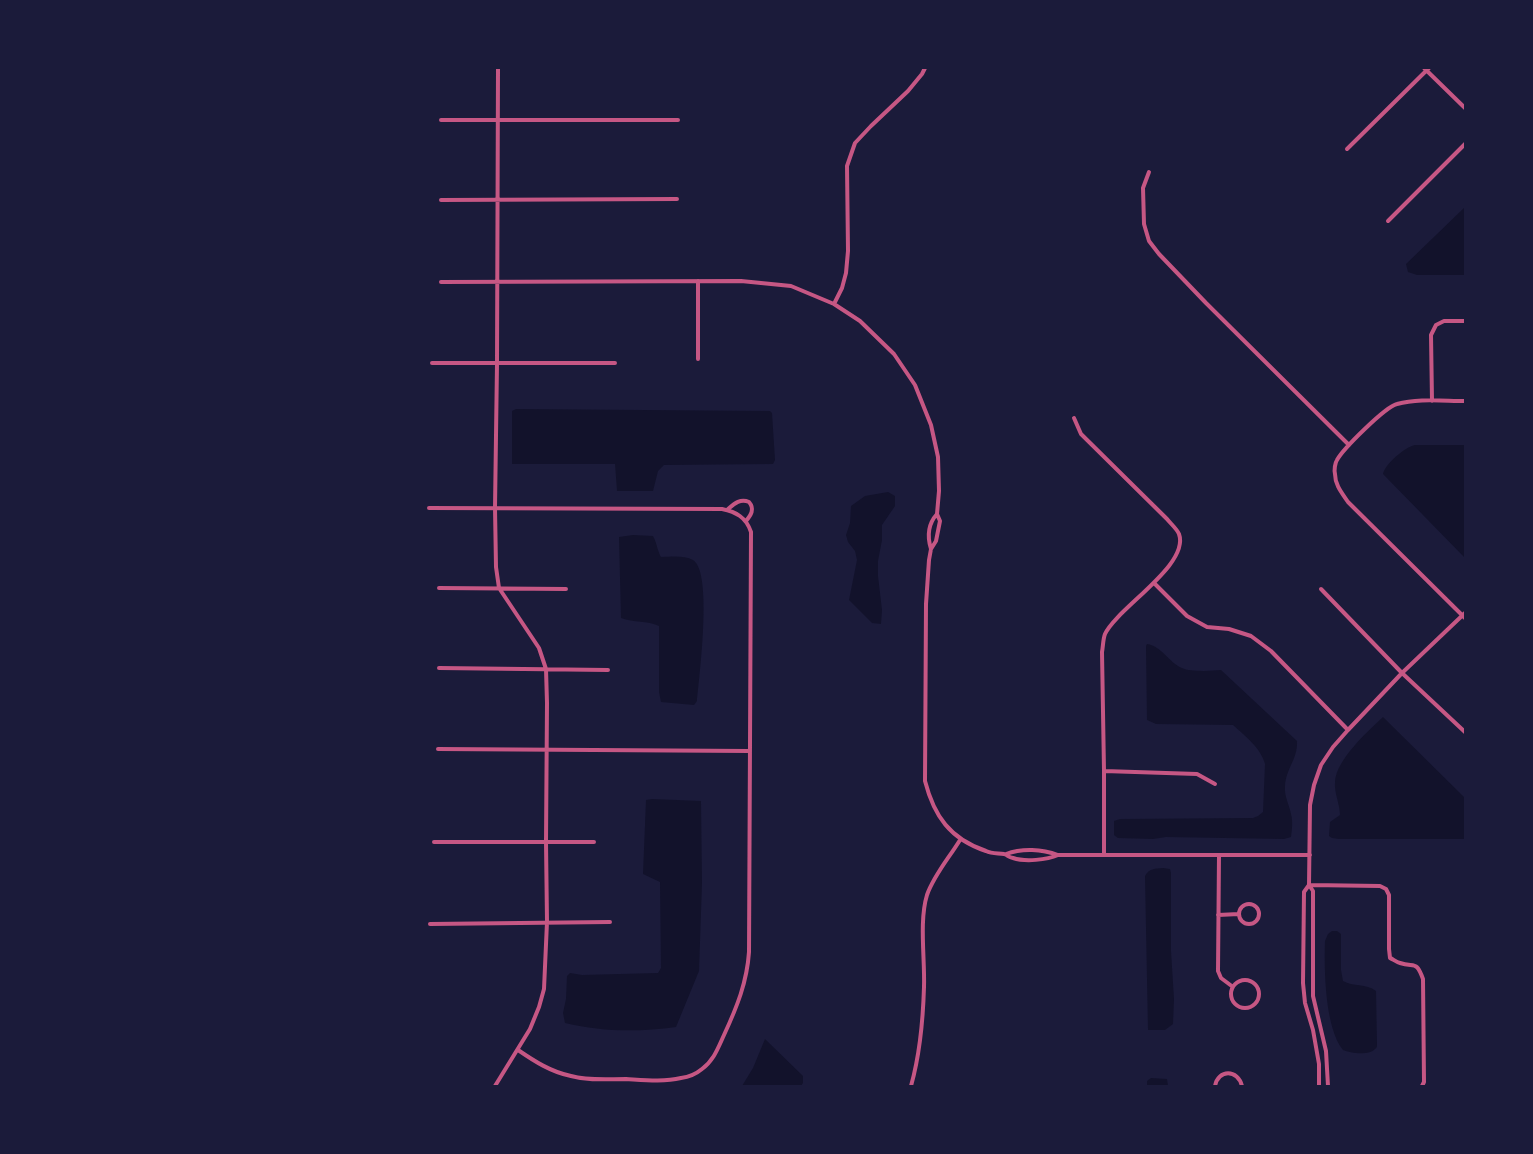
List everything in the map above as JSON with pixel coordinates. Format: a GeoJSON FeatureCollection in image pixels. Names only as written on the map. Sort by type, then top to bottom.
{"type":"FeatureCollection","features":[{"type":"Feature","properties":{"kind":"street"},"geometry":{"type":"LineString","coordinates":[[495,1086],[534,1020],[544,989],[547,922],[546,669],[538,648],[499,588],[496,567],[498,68]]}},
{"type":"Feature","properties":{"kind":"street"},"geometry":{"type":"LineString","coordinates":[[834,304],[846,273],[848,166],[855,143],[908,91],[925,68]]}},
{"type":"Feature","properties":{"kind":"street"},"geometry":{"type":"LineString","coordinates":[[1347,149],[1426,68],[1466,109]]}},
{"type":"Feature","properties":{"kind":"street"},"geometry":{"type":"LineString","coordinates":[[441,120],[678,120]]}},
{"type":"Feature","properties":{"kind":"street"},"geometry":{"type":"LineString","coordinates":[[1388,220],[1466,143]]}},
{"type":"Feature","properties":{"kind":"street"},"geometry":{"type":"LineString","coordinates":[[1149,172],[1143,189],[1144,224],[1149,242],[1206,303],[1349,445]]}},
{"type":"Feature","properties":{"kind":"street"},"geometry":{"type":"LineString","coordinates":[[441,200],[677,199]]}},
{"type":"Feature","properties":{"kind":"street"},"geometry":{"type":"LineString","coordinates":[[698,281],[698,359]]}},
{"type":"Feature","properties":{"kind":"street"},"geometry":{"type":"LineString","coordinates":[[441,282],[741,281],[791,286],[834,304],[860,321],[894,354],[915,385],[931,424],[938,457],[937,514],[940,521],[936,541],[931,549]]}},
{"type":"Feature","properties":{"kind":"street"},"geometry":{"type":"LineString","coordinates":[[1432,401],[1431,335],[1436,326],[1444,321],[1466,321]]}},
{"type":"Feature","properties":{"kind":"street"},"geometry":{"type":"LineString","coordinates":[[432,363],[615,363]]}},
{"type":"Feature","properties":{"kind":"street"},"geometry":{"type":"LineString","coordinates":[[1319,1086],[1319,1064],[1307,1014],[1303,983],[1304,892],[1309,885],[1310,806],[1314,785],[1326,757],[1348,730],[1402,673],[1464,615],[1348,502],[1337,487],[1334,473],[1336,461],[1349,445],[1393,404],[1466,401]]}},
{"type":"Feature","properties":{"kind":"street"},"geometry":{"type":"LineString","coordinates":[[1074,418],[1081,434],[1167,519],[1179,534],[1180,546],[1175,558],[1154,583],[1114,622],[1105,634],[1102,652],[1104,855]]}},
{"type":"Feature","properties":{"kind":"street"},"geometry":{"type":"LineString","coordinates":[[727,510],[740,501],[749,502],[752,512],[746,521]]}},
{"type":"Feature","properties":{"kind":"street"},"geometry":{"type":"LineString","coordinates":[[429,508],[727,510],[738,514],[746,521],[751,532],[748,965],[738,1005],[715,1056],[710,1062],[696,1074],[673,1080],[586,1079],[570,1076],[549,1069],[518,1050]]}},
{"type":"Feature","properties":{"kind":"street"},"geometry":{"type":"LineString","coordinates":[[937,514],[932,519],[928,537],[931,549],[926,604],[925,781],[930,801],[942,822],[960,840],[987,852],[1005,854],[1014,859],[1048,859],[1058,855]]}},
{"type":"Feature","properties":{"kind":"street"},"geometry":{"type":"LineString","coordinates":[[1154,583],[1187,616],[1207,627],[1251,636],[1271,651],[1348,730]]}},
{"type":"Feature","properties":{"kind":"street"},"geometry":{"type":"LineString","coordinates":[[439,588],[566,589]]}},
{"type":"Feature","properties":{"kind":"street"},"geometry":{"type":"LineString","coordinates":[[1321,589],[1402,673],[1466,733]]}},
{"type":"Feature","properties":{"kind":"street"},"geometry":{"type":"LineString","coordinates":[[439,668],[608,670]]}},
{"type":"Feature","properties":{"kind":"street"},"geometry":{"type":"LineString","coordinates":[[438,749],[749,751]]}},
{"type":"Feature","properties":{"kind":"street"},"geometry":{"type":"LineString","coordinates":[[1104,771],[1197,774],[1215,784]]}},
{"type":"Feature","properties":{"kind":"street"},"geometry":{"type":"LineString","coordinates":[[911,1086],[921,1037],[924,916],[927,897],[932,882],[960,840]]}},
{"type":"Feature","properties":{"kind":"street"},"geometry":{"type":"LineString","coordinates":[[434,842],[594,842]]}},
{"type":"Feature","properties":{"kind":"street"},"geometry":{"type":"LineString","coordinates":[[1005,854],[1015,850],[1047,851],[1058,855],[1310,855]]}},
{"type":"Feature","properties":{"kind":"street"},"geometry":{"type":"LineString","coordinates":[[1218,855],[1219,975],[1233,987]]}},
{"type":"Feature","properties":{"kind":"street"},"geometry":{"type":"LineString","coordinates":[[1309,885],[1313,891],[1313,996],[1326,1057],[1328,1086]]}},
{"type":"Feature","properties":{"kind":"street"},"geometry":{"type":"LineString","coordinates":[[1309,885],[1380,886],[1386,889],[1389,896],[1390,958],[1419,968],[1423,979],[1424,1082],[1422,1086]]}},
{"type":"Feature","properties":{"kind":"street"},"geometry":{"type":"LineString","coordinates":[[1249,904],[1256,906],[1260,914],[1251,924],[1245,923],[1239,914],[1243,906],[1249,904]]}},
{"type":"Feature","properties":{"kind":"street"},"geometry":{"type":"LineString","coordinates":[[1218,915],[1239,914]]}},
{"type":"Feature","properties":{"kind":"street"},"geometry":{"type":"LineString","coordinates":[[430,924],[610,922]]}},
{"type":"Feature","properties":{"kind":"street"},"geometry":{"type":"LineString","coordinates":[[1241,981],[1250,981],[1255,984],[1259,992],[1257,1001],[1251,1007],[1238,1006],[1232,999],[1233,987],[1241,981]]}},
{"type":"Feature","properties":{"kind":"street"},"geometry":{"type":"LineString","coordinates":[[1215,1086],[1219,1076],[1228,1073],[1237,1076],[1242,1086]]}},
{"type":"Feature","properties":{"kind":"shaded area"},"geometry":{"type":"Polygon","coordinates":[[[1465,207],[1465,275],[1417,275],[1408,272],[1406,264],[1465,207]]]}},
{"type":"Feature","properties":{"kind":"shaded area"},"geometry":{"type":"Polygon","coordinates":[[[516,409],[770,411],[775,460],[773,464],[664,465],[658,471],[653,491],[617,491],[615,464],[512,464],[512,411],[516,409]]]}},
{"type":"Feature","properties":{"kind":"shaded area"},"geometry":{"type":"Polygon","coordinates":[[[1415,445],[1465,445],[1465,558],[1383,474],[1396,456],[1415,445]]]}},
{"type":"Feature","properties":{"kind":"shaded area"},"geometry":{"type":"Polygon","coordinates":[[[888,492],[895,496],[895,506],[882,525],[878,561],[881,624],[872,623],[849,600],[857,560],[846,535],[850,523],[851,506],[865,496],[888,492]]]}},
{"type":"Feature","properties":{"kind":"shaded area"},"geometry":{"type":"Polygon","coordinates":[[[653,536],[661,557],[689,558],[699,569],[704,604],[697,701],[694,705],[661,702],[659,626],[621,618],[619,537],[653,536]]]}},
{"type":"Feature","properties":{"kind":"shaded area"},"geometry":{"type":"Polygon","coordinates":[[[1147,644],[1157,648],[1177,666],[1201,671],[1221,670],[1297,741],[1296,753],[1287,774],[1285,786],[1292,820],[1291,837],[1284,839],[1166,837],[1153,839],[1118,838],[1114,835],[1114,821],[1120,819],[1253,818],[1263,812],[1265,764],[1263,758],[1233,725],[1156,724],[1147,720],[1147,644]]]}},
{"type":"Feature","properties":{"kind":"shaded area"},"geometry":{"type":"Polygon","coordinates":[[[1383,717],[1465,798],[1465,839],[1339,839],[1329,836],[1330,822],[1340,815],[1335,782],[1341,765],[1353,747],[1383,717]]]}},
{"type":"Feature","properties":{"kind":"shaded area"},"geometry":{"type":"Polygon","coordinates":[[[646,800],[701,801],[702,883],[699,971],[676,1027],[620,1030],[565,1023],[563,1013],[567,976],[570,973],[582,975],[658,973],[661,968],[660,882],[643,874],[646,800]]]}},
{"type":"Feature","properties":{"kind":"shaded area"},"geometry":{"type":"Polygon","coordinates":[[[1170,869],[1171,873],[1173,1024],[1165,1030],[1148,1030],[1145,876],[1150,870],[1170,869]]]}},
{"type":"Feature","properties":{"kind":"shaded area"},"geometry":{"type":"Polygon","coordinates":[[[1332,931],[1341,934],[1343,981],[1376,991],[1377,1046],[1368,1053],[1343,1050],[1332,1028],[1327,998],[1325,941],[1332,931]]]}},
{"type":"Feature","properties":{"kind":"shaded area"},"geometry":{"type":"Polygon","coordinates":[[[765,1039],[803,1076],[801,1086],[742,1086],[753,1068],[765,1039]]]}},
{"type":"Feature","properties":{"kind":"shaded area"},"geometry":{"type":"Polygon","coordinates":[[[1151,1078],[1167,1079],[1168,1086],[1147,1086],[1147,1081],[1151,1078]]]}}]}
